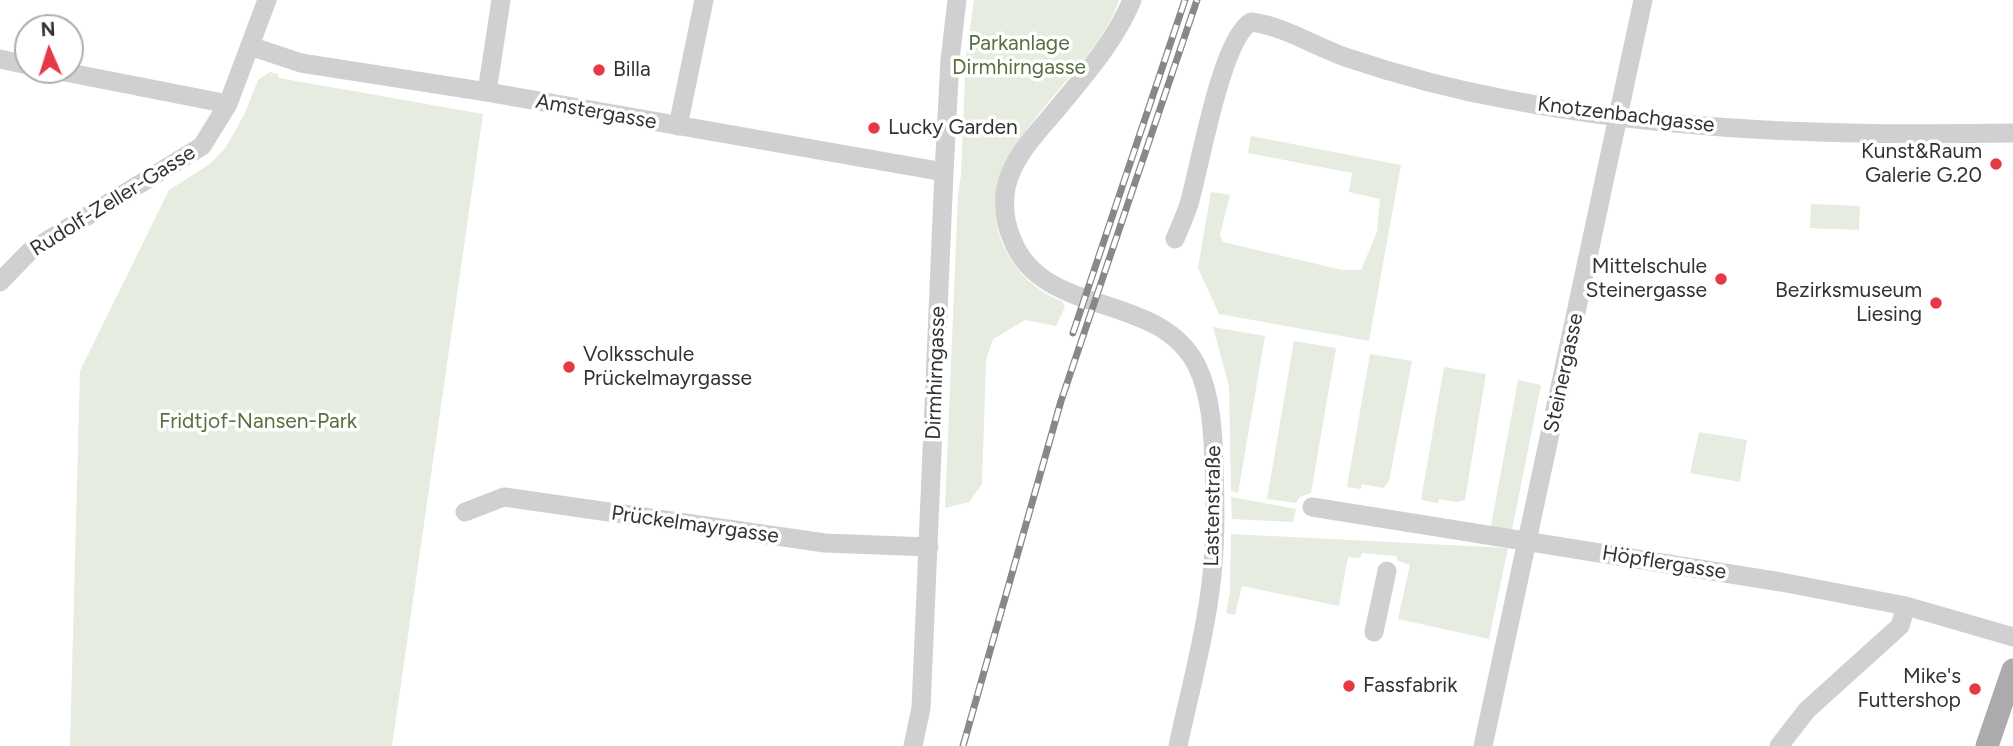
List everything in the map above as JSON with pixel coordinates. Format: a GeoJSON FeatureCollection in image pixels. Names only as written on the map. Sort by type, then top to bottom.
{"type":"FeatureCollection","features":[{"type":"Feature","properties":{"kind":"main road"},"geometry":{"type":"LineString","coordinates":[[1987,746],[2013,670]]}},
{"type":"Feature","properties":{"kind":"street","name":"Rudolf-Zeller-Gasse"},"geometry":{"type":"LineString","coordinates":[[0,282],[30,251],[202,146],[228,104],[267,0]]}},
{"type":"Feature","properties":{"kind":"street"},"geometry":{"type":"LineString","coordinates":[[486,92],[501,0]]}},
{"type":"Feature","properties":{"kind":"street"},"geometry":{"type":"LineString","coordinates":[[678,127],[704,0]]}},
{"type":"Feature","properties":{"kind":"street","name":"Dirmhirngasse"},"geometry":{"type":"LineString","coordinates":[[913,746],[921,708],[944,172],[950,60],[957,0]]}},
{"type":"Feature","properties":{"kind":"street","name":"Lastenstraße"},"geometry":{"type":"LineString","coordinates":[[1132,0],[1109,43],[1028,144],[1006,186],[1005,214],[1017,250],[1037,275],[1076,294],[1157,324],[1192,357],[1203,383],[1213,432],[1216,522],[1212,578],[1178,746]]}},
{"type":"Feature","properties":{"kind":"street","name":"Steinergasse"},"geometry":{"type":"LineString","coordinates":[[1483,746],[1643,0]]}},
{"type":"Feature","properties":{"kind":"street","name":"Knotzenbachgasse"},"geometry":{"type":"LineString","coordinates":[[1175,239],[1188,206],[1219,83],[1239,34],[1251,22],[1273,27],[1345,57],[1418,79],[1509,100],[1618,117],[1752,130],[1857,134],[2013,132]]}},
{"type":"Feature","properties":{"kind":"street","name":"Amstergasse"},"geometry":{"type":"LineString","coordinates":[[250,46],[301,63],[486,92],[944,172]]}},
{"type":"Feature","properties":{"kind":"street"},"geometry":{"type":"LineString","coordinates":[[84,76],[228,104]]}},
{"type":"Feature","properties":{"kind":"street","name":"Prückelmayrgasse"},"geometry":{"type":"LineString","coordinates":[[465,512],[504,497],[775,537],[929,547]]}},
{"type":"Feature","properties":{"kind":"street","name":"Höpflergasse"},"geometry":{"type":"LineString","coordinates":[[1312,507],[1528,540],[1906,607],[2013,637]]}},
{"type":"Feature","properties":{"kind":"street"},"geometry":{"type":"LineString","coordinates":[[1374,632],[1387,570]]}},
{"type":"Feature","properties":{"kind":"street"},"geometry":{"type":"LineString","coordinates":[[1779,746],[1807,710],[1900,626],[1906,607]]}},
{"type":"Feature","properties":{"kind":"green space","name":"Parkanlage Dirmhirngasse"},"geometry":{"type":"Polygon","coordinates":[[[974,0],[1119,0],[1104,31],[1083,61],[1013,150],[999,181],[996,214],[1005,249],[1015,266],[1029,281],[1062,301],[1065,307],[1056,326],[1025,320],[993,339],[986,360],[982,484],[969,502],[945,508],[958,194],[966,55],[974,0]]]}},
{"type":"Feature","properties":{"kind":"green space","name":"Fridtjof-Nansen-Park"},"geometry":{"type":"Polygon","coordinates":[[[270,72],[278,74],[279,78],[483,114],[392,746],[70,746],[80,371],[169,190],[210,164],[226,147],[245,113],[258,80],[270,72]]]}},
{"type":"Feature","properties":{"kind":"green space"},"geometry":{"type":"Polygon","coordinates":[[[1251,136],[1401,165],[1369,341],[1219,314],[1198,268],[1211,192],[1230,195],[1220,235],[1223,242],[1342,270],[1361,270],[1377,232],[1380,199],[1349,192],[1352,173],[1248,153],[1251,136]]]}},
{"type":"Feature","properties":{"kind":"green space"},"geometry":{"type":"Polygon","coordinates":[[[1811,204],[1860,206],[1859,230],[1810,228],[1811,204]]]}},
{"type":"Feature","properties":{"kind":"green space"},"geometry":{"type":"Polygon","coordinates":[[[1213,327],[1265,336],[1238,493],[1231,491],[1229,386],[1213,327]]]}},
{"type":"Feature","properties":{"kind":"green space"},"geometry":{"type":"Polygon","coordinates":[[[1294,341],[1336,348],[1311,493],[1300,497],[1296,503],[1267,499],[1294,341]]]}},
{"type":"Feature","properties":{"kind":"green space"},"geometry":{"type":"Polygon","coordinates":[[[1370,354],[1412,361],[1389,481],[1383,488],[1362,484],[1361,489],[1347,487],[1370,354]]]}},
{"type":"Feature","properties":{"kind":"green space"},"geometry":{"type":"Polygon","coordinates":[[[1444,367],[1486,374],[1465,500],[1457,502],[1439,499],[1438,503],[1421,500],[1444,367]]]}},
{"type":"Feature","properties":{"kind":"green space"},"geometry":{"type":"Polygon","coordinates":[[[1518,380],[1541,385],[1512,530],[1491,526],[1518,380]]]}},
{"type":"Feature","properties":{"kind":"green space"},"geometry":{"type":"Polygon","coordinates":[[[1699,432],[1747,440],[1740,482],[1690,473],[1699,432]]]}},
{"type":"Feature","properties":{"kind":"green space"},"geometry":{"type":"Polygon","coordinates":[[[1231,497],[1296,509],[1293,522],[1232,519],[1231,497]]]}},
{"type":"Feature","properties":{"kind":"green space"},"geometry":{"type":"Polygon","coordinates":[[[1231,534],[1508,548],[1489,639],[1398,619],[1410,565],[1398,561],[1396,556],[1362,553],[1360,558],[1348,557],[1339,606],[1242,586],[1235,615],[1226,613],[1230,592],[1231,534]]]}},
{"type":"Feature","properties":{"kind":"railway"},"geometry":{"type":"LineString","coordinates":[[1073,333],[1185,0]]}},
{"type":"Feature","properties":{"kind":"railway"},"geometry":{"type":"LineString","coordinates":[[963,746],[1061,401],[1197,0]]}},
{"type":"Feature","properties":{"kind":"place","name":"Billa"},"geometry":{"type":"Point","coordinates":[599,70]}},
{"type":"Feature","properties":{"kind":"place","name":"Lucky Garden"},"geometry":{"type":"Point","coordinates":[874,128]}},
{"type":"Feature","properties":{"kind":"place","name":"Kunst&Raum Galerie G.20"},"geometry":{"type":"Point","coordinates":[1996,164]}},
{"type":"Feature","properties":{"kind":"place","name":"Mittelschule Steinergasse"},"geometry":{"type":"Point","coordinates":[1721,279]}},
{"type":"Feature","properties":{"kind":"place","name":"Bezirksmuseum Liesing"},"geometry":{"type":"Point","coordinates":[1936,303]}},
{"type":"Feature","properties":{"kind":"place","name":"Volksschule Prückelmayrgasse"},"geometry":{"type":"Point","coordinates":[569,367]}},
{"type":"Feature","properties":{"kind":"place","name":"Fassfabrik"},"geometry":{"type":"Point","coordinates":[1349,686]}},
{"type":"Feature","properties":{"kind":"place","name":"Mike's Futtershop"},"geometry":{"type":"Point","coordinates":[1975,689]}}]}
